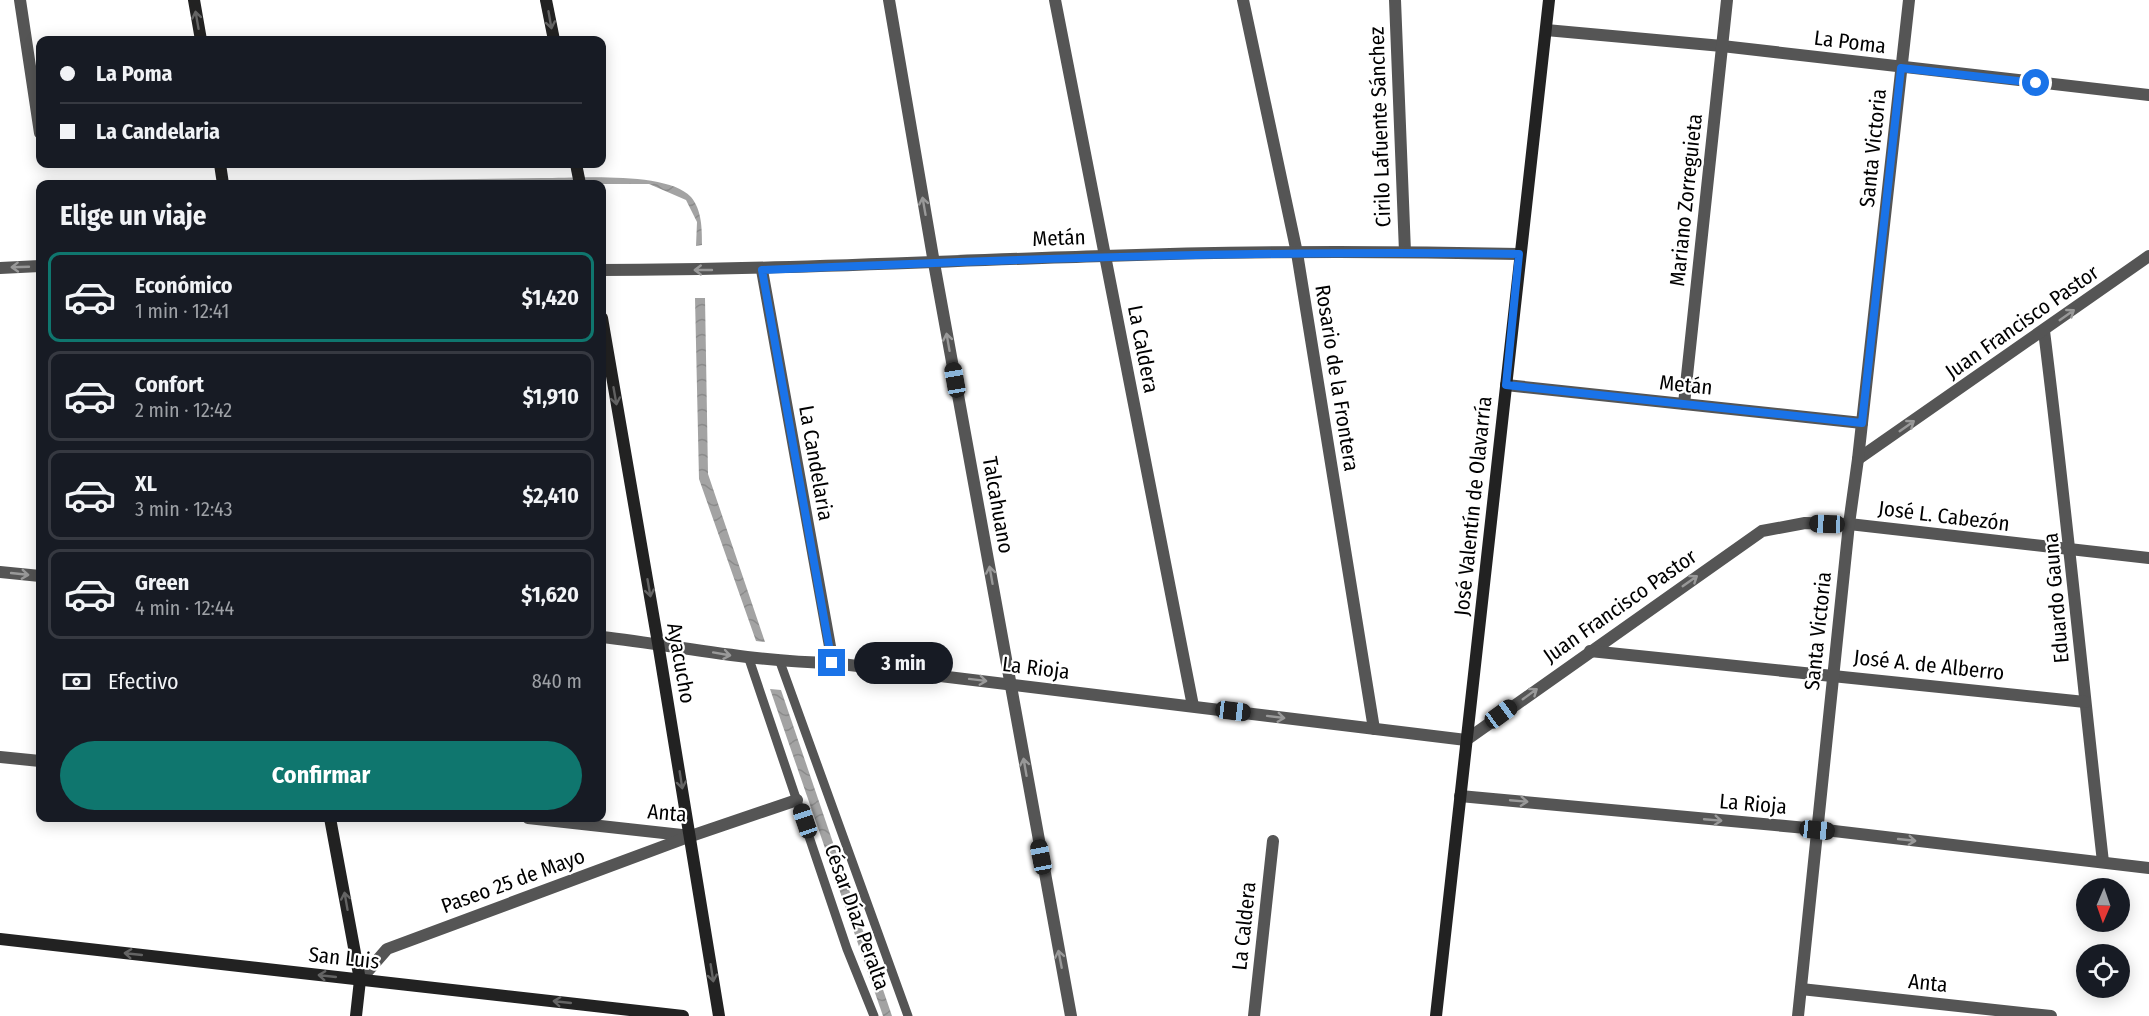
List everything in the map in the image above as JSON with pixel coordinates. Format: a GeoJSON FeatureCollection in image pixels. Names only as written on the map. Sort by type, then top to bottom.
{"type":"FeatureCollection","features":[{"type":"Feature","properties":{"kind":"street"},"geometry":{"type":"LineString","coordinates":[[20,0],[36,106]]}},
{"type":"Feature","properties":{"kind":"street"},"geometry":{"type":"LineString","coordinates":[[194,0],[200,36]]}},
{"type":"Feature","properties":{"kind":"street"},"geometry":{"type":"LineString","coordinates":[[546,0],[553,36]]}},
{"type":"Feature","properties":{"kind":"street","name":"Talcahuano"},"geometry":{"type":"LineString","coordinates":[[889,0],[934,263],[1071,1016]]}},
{"type":"Feature","properties":{"kind":"street","name":"La Caldera"},"geometry":{"type":"LineString","coordinates":[[1055,0],[1192,706]]}},
{"type":"Feature","properties":{"kind":"street","name":"Rosario de la Frontera"},"geometry":{"type":"LineString","coordinates":[[1243,0],[1297,253],[1374,729]]}},
{"type":"Feature","properties":{"kind":"street","name":"Cirilo Lafuente Sánchez"},"geometry":{"type":"LineString","coordinates":[[1395,0],[1405,252]]}},
{"type":"Feature","properties":{"kind":"street","name":"José Valentín de Olavarría"},"geometry":{"type":"LineString","coordinates":[[1436,1016],[1549,0]]}},
{"type":"Feature","properties":{"kind":"street","name":"Mariano Zorreguieta"},"geometry":{"type":"LineString","coordinates":[[1684,404],[1727,0]]}},
{"type":"Feature","properties":{"kind":"street","name":"Santa Victoria"},"geometry":{"type":"LineString","coordinates":[[1798,1016],[1849,524],[1909,0]]}},
{"type":"Feature","properties":{"kind":"street","name":"La Poma"},"geometry":{"type":"LineString","coordinates":[[1546,30],[1722,46],[2149,95]]}},
{"type":"Feature","properties":{"kind":"street","name":"Metán"},"geometry":{"type":"LineString","coordinates":[[606,270],[762,270],[1105,256],[1405,252],[1519,254]]}},
{"type":"Feature","properties":{"kind":"street","name":"Juan Francisco Pastor"},"geometry":{"type":"LineString","coordinates":[[1858,459],[2149,256]]}},
{"type":"Feature","properties":{"kind":"street"},"geometry":{"type":"LineString","coordinates":[[0,268],[36,266]]}},
{"type":"Feature","properties":{"kind":"street","name":"La Candelaria"},"geometry":{"type":"LineString","coordinates":[[762,270],[832,663]]}},
{"type":"Feature","properties":{"kind":"street","name":"Eduardo Gauna"},"geometry":{"type":"LineString","coordinates":[[2044,331],[2072,550],[2085,702],[2103,862]]}},
{"type":"Feature","properties":{"kind":"street","name":"Ayacucho"},"geometry":{"type":"LineString","coordinates":[[606,341],[691,836],[719,1016]]}},
{"type":"Feature","properties":{"kind":"street","name":"Metán"},"geometry":{"type":"LineString","coordinates":[[1506,385],[1862,423]]}},
{"type":"Feature","properties":{"kind":"street","name":"Juan Francisco Pastor"},"geometry":{"type":"LineString","coordinates":[[1466,740],[1762,531],[1805,523]]}},
{"type":"Feature","properties":{"kind":"street","name":"José L. Cabezón"},"geometry":{"type":"LineString","coordinates":[[1805,523],[1849,524],[2149,558]]}},
{"type":"Feature","properties":{"kind":"street"},"geometry":{"type":"LineString","coordinates":[[0,572],[36,576]]}},
{"type":"Feature","properties":{"kind":"street","name":"La Rioja"},"geometry":{"type":"LineString","coordinates":[[606,638],[658,643],[749,659],[832,663],[1466,740]]}},
{"type":"Feature","properties":{"kind":"street","name":"José A. de Alberro"},"geometry":{"type":"LineString","coordinates":[[1590,651],[1833,674],[2085,702]]}},
{"type":"Feature","properties":{"kind":"street"},"geometry":{"type":"LineString","coordinates":[[0,757],[36,761]]}},
{"type":"Feature","properties":{"kind":"street","name":"La Rioja"},"geometry":{"type":"LineString","coordinates":[[1460,796],[1817,830],[2149,868]]}},
{"type":"Feature","properties":{"kind":"street","name":"Anta"},"geometry":{"type":"LineString","coordinates":[[564,822],[691,836],[797,800]]}},
{"type":"Feature","properties":{"kind":"street"},"geometry":{"type":"LineString","coordinates":[[331,822],[360,980],[356,1016]]}},
{"type":"Feature","properties":{"kind":"street","name":"Paseo 25 de Mayo"},"geometry":{"type":"LineString","coordinates":[[360,980],[387,949],[691,836]]}},
{"type":"Feature","properties":{"kind":"street","name":"La Caldera"},"geometry":{"type":"LineString","coordinates":[[1254,1016],[1273,841]]}},
{"type":"Feature","properties":{"kind":"street","name":"San Luis"},"geometry":{"type":"LineString","coordinates":[[0,939],[683,1016]]}},
{"type":"Feature","properties":{"kind":"street","name":"Anta"},"geometry":{"type":"LineString","coordinates":[[1801,989],[2051,1016]]}},
{"type":"Feature","properties":{"kind":"lane","name":"César Díaz Peralta"},"geometry":{"type":"LineString","coordinates":[[749,659],[848,949],[874,1016]]}},
{"type":"Feature","properties":{"kind":"lane"},"geometry":{"type":"LineString","coordinates":[[780,662],[908,1016]]}},
{"type":"Feature","properties":{"kind":"water"},"geometry":{"type":"Polygon","coordinates":[[[598,177],[663,183],[679,189],[695,202],[701,226],[702,245],[696,246],[697,222],[686,200],[649,184],[606,184],[606,180],[405,180],[598,177]]]}},
{"type":"Feature","properties":{"kind":"water"},"geometry":{"type":"Polygon","coordinates":[[[695,298],[705,298],[708,474],[765,642],[756,641],[699,479],[695,298]]]}},
{"type":"Feature","properties":{"kind":"water"},"geometry":{"type":"Polygon","coordinates":[[[770,689],[781,690],[892,1016],[883,1016],[770,689]]]}},
{"type":"Feature","properties":{"kind":"route"},"geometry":{"type":"LineString","coordinates":[[832,663],[762,270],[1105,256],[1405,252],[1519,254],[1506,385],[1862,423],[1901,68],[2036,83]]}}]}
